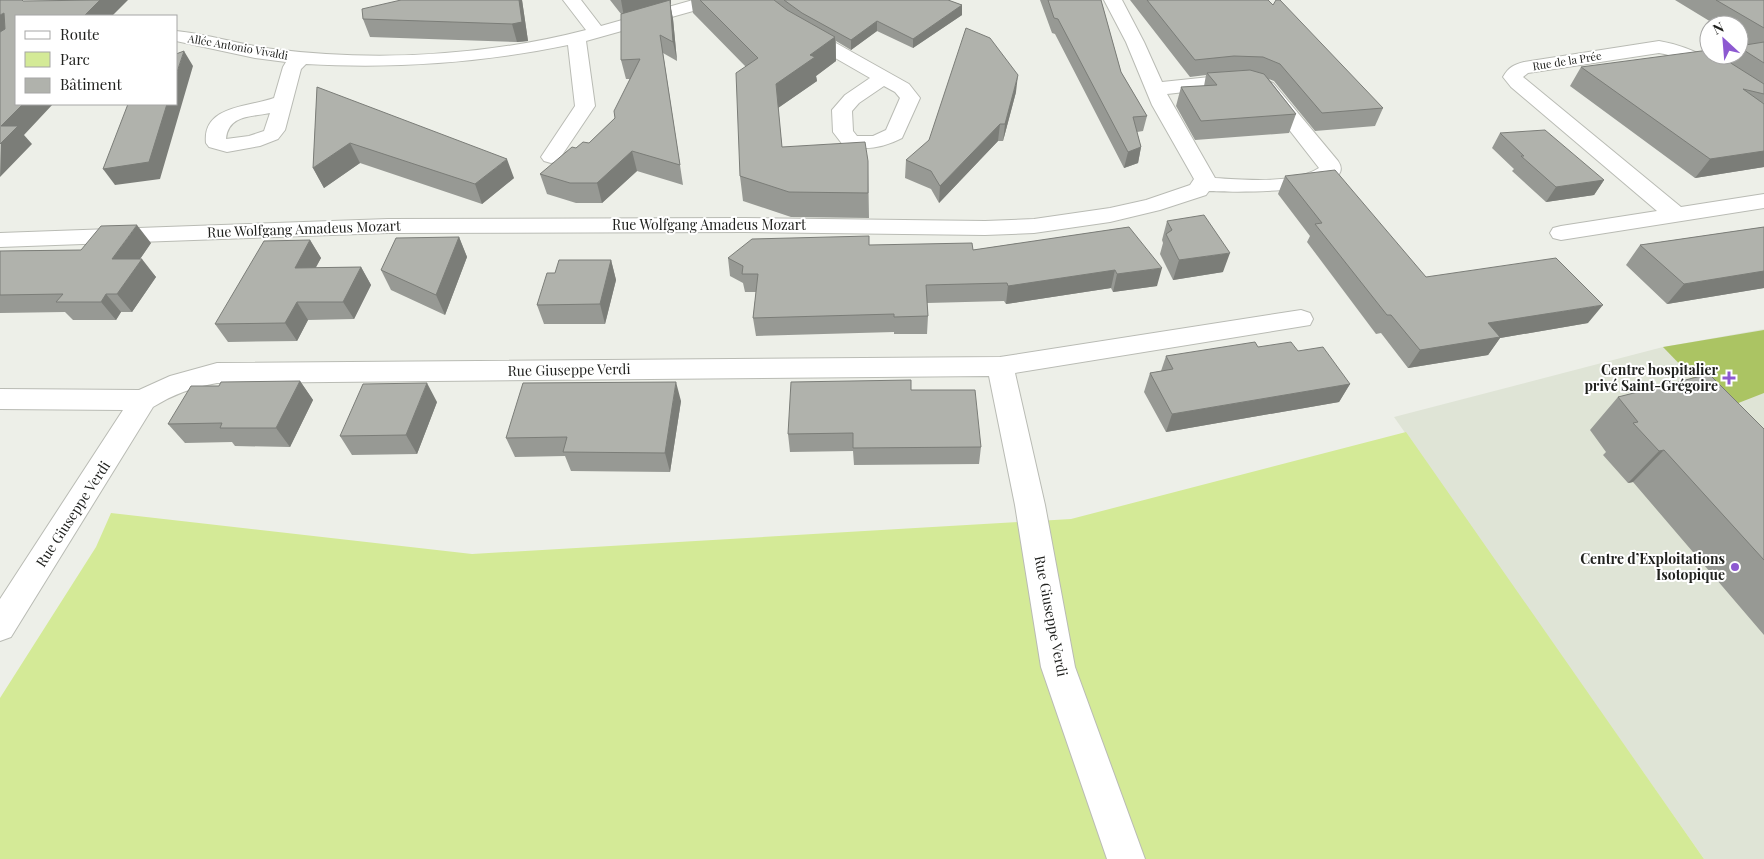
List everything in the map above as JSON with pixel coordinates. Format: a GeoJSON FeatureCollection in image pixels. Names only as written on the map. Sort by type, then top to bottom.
{"type":"FeatureCollection","features":[{"type":"Feature","properties":{"kind":"street"},"geometry":{"type":"LineString","coordinates":[[572,0],[597,33]]}},
{"type":"Feature","properties":{"kind":"street","name":"Allée Antonio Vivaldi"},"geometry":{"type":"LineString","coordinates":[[178,36],[192,37],[240,49],[301,58],[396,62],[459,57],[576,38],[712,0]]}},
{"type":"Feature","properties":{"kind":"street"},"geometry":{"type":"LineString","coordinates":[[757,0],[796,28],[883,78]]}},
{"type":"Feature","properties":{"kind":"street"},"geometry":{"type":"LineString","coordinates":[[1113,0],[1135,42],[1155,89],[1162,105],[1204,179],[1204,184],[1247,187],[1317,179],[1330,171],[1330,166],[1266,87],[1260,84],[1244,80],[1155,89]]}},
{"type":"Feature","properties":{"kind":"street"},"geometry":{"type":"LineString","coordinates":[[551,157],[585,106],[576,38]]}},
{"type":"Feature","properties":{"kind":"street","name":"Rue de la Prée"},"geometry":{"type":"LineString","coordinates":[[1676,215],[1518,83],[1513,77],[1516,71],[1524,68],[1660,47],[1670,48],[1690,55],[1764,102]]}},
{"type":"Feature","properties":{"kind":"street"},"geometry":{"type":"LineString","coordinates":[[283,101],[292,67],[301,58]]}},
{"type":"Feature","properties":{"kind":"street","name":"Rue Wolfgang Amadeus Mozart"},"geometry":{"type":"LineString","coordinates":[[0,240],[388,226],[744,224],[985,228],[1034,226],[1110,214],[1152,205],[1198,190],[1204,184]]}},
{"type":"Feature","properties":{"kind":"street"},"geometry":{"type":"LineString","coordinates":[[1561,233],[1764,201]]}},
{"type":"Feature","properties":{"kind":"street","name":"Rue Giuseppe Verdi"},"geometry":{"type":"LineString","coordinates":[[0,626],[144,400],[166,386],[189,378],[217,373],[1000,366],[1301,319]]}},
{"type":"Feature","properties":{"kind":"street","name":"Rue Giuseppe Verdi"},"geometry":{"type":"LineString","coordinates":[[1000,366],[1030,505],[1058,668],[1126,859]]}},
{"type":"Feature","properties":{"kind":"street"},"geometry":{"type":"LineString","coordinates":[[0,399],[144,400]]}},
{"type":"Feature","properties":{"kind":"shaded area"},"geometry":{"type":"Polygon","coordinates":[[[1764,329],[1764,859],[1704,859],[1394,417],[1663,347],[1764,329]]]}},
{"type":"Feature","properties":{"kind":"green space","name":"Centre hospitalier privé Saint-Grégoire"},"geometry":{"type":"Polygon","coordinates":[[[1764,330],[1764,393],[1723,409],[1663,347],[1764,330]]]}},
{"type":"Feature","properties":{"kind":"green space"},"geometry":{"type":"Polygon","coordinates":[[[1406,432],[1704,859],[0,859],[0,698],[96,547],[111,513],[472,554],[1071,519],[1406,432]]]}},
{"type":"Feature","properties":{"kind":"building"},"geometry":{"type":"Polygon","coordinates":[[[0,0],[100,0],[85,15],[15,15],[15,105],[22,105],[1,126],[18,126],[0,144],[0,32],[5,29],[4,13],[0,15],[0,0]]]}},
{"type":"Feature","properties":{"kind":"building"},"geometry":{"type":"Polygon","coordinates":[[[401,0],[519,0],[522,22],[512,24],[363,19],[362,9],[401,0]]]}},
{"type":"Feature","properties":{"kind":"building"},"geometry":{"type":"Polygon","coordinates":[[[670,0],[673,42],[660,35],[680,165],[632,151],[597,183],[570,183],[540,174],[572,147],[576,148],[583,142],[589,143],[615,118],[614,111],[640,59],[621,60],[621,14],[670,0]]]}},
{"type":"Feature","properties":{"kind":"building"},"geometry":{"type":"Polygon","coordinates":[[[700,0],[774,0],[787,10],[835,37],[810,55],[815,57],[776,84],[782,147],[865,142],[868,161],[868,193],[789,192],[740,176],[736,73],[758,58],[700,0]]]}},
{"type":"Feature","properties":{"kind":"building"},"geometry":{"type":"Polygon","coordinates":[[[784,0],[948,0],[962,5],[913,39],[877,21],[851,40],[802,13],[784,0]]]}},
{"type":"Feature","properties":{"kind":"building"},"geometry":{"type":"Polygon","coordinates":[[[1048,0],[1101,0],[1121,72],[1147,116],[1133,117],[1141,147],[1128,152],[1058,19],[1054,18],[1048,0]]]}},
{"type":"Feature","properties":{"kind":"building"},"geometry":{"type":"Polygon","coordinates":[[[1147,0],[1268,0],[1273,5],[1276,0],[1280,0],[1383,108],[1322,113],[1280,64],[1263,57],[1234,56],[1195,60],[1147,0]]]}},
{"type":"Feature","properties":{"kind":"building"},"geometry":{"type":"Polygon","coordinates":[[[1716,0],[1764,0],[1764,28],[1749,19],[1749,15],[1742,15],[1716,0]]]}},
{"type":"Feature","properties":{"kind":"building"},"geometry":{"type":"Polygon","coordinates":[[[966,28],[990,38],[1018,75],[1005,124],[1000,124],[940,186],[931,171],[906,160],[929,140],[966,28]]]}},
{"type":"Feature","properties":{"kind":"building"},"geometry":{"type":"Polygon","coordinates":[[[1764,42],[1764,63],[1749,53],[1749,44],[1764,42]]]}},
{"type":"Feature","properties":{"kind":"building"},"geometry":{"type":"Polygon","coordinates":[[[184,51],[178,69],[178,53],[184,51]]]}},
{"type":"Feature","properties":{"kind":"building"},"geometry":{"type":"Polygon","coordinates":[[[1699,51],[1699,65],[1734,65],[1764,84],[1764,94],[1743,89],[1764,104],[1764,151],[1710,159],[1581,67],[1699,51]]]}},
{"type":"Feature","properties":{"kind":"building"},"geometry":{"type":"Polygon","coordinates":[[[1250,70],[1264,74],[1296,114],[1201,121],[1181,87],[1217,85],[1207,73],[1250,70]]]}},
{"type":"Feature","properties":{"kind":"building"},"geometry":{"type":"Polygon","coordinates":[[[317,87],[507,159],[475,184],[350,143],[313,168],[317,87]]]}},
{"type":"Feature","properties":{"kind":"building"},"geometry":{"type":"Polygon","coordinates":[[[128,105],[167,105],[149,162],[103,169],[128,105]]]}},
{"type":"Feature","properties":{"kind":"building"},"geometry":{"type":"Polygon","coordinates":[[[1545,130],[1604,180],[1556,187],[1521,156],[1524,156],[1500,133],[1545,130]]]}},
{"type":"Feature","properties":{"kind":"building"},"geometry":{"type":"Polygon","coordinates":[[[1335,170],[1426,277],[1556,258],[1603,305],[1488,323],[1500,337],[1420,350],[1391,315],[1387,315],[1315,224],[1322,223],[1285,176],[1335,170]]]}},
{"type":"Feature","properties":{"kind":"building"},"geometry":{"type":"Polygon","coordinates":[[[1204,215],[1230,253],[1179,260],[1166,234],[1172,230],[1167,221],[1204,215]]]}},
{"type":"Feature","properties":{"kind":"building"},"geometry":{"type":"Polygon","coordinates":[[[137,225],[112,259],[142,259],[117,294],[106,294],[101,302],[56,302],[63,294],[0,295],[0,251],[81,250],[101,226],[137,225]]]}},
{"type":"Feature","properties":{"kind":"building"},"geometry":{"type":"Polygon","coordinates":[[[1129,227],[1162,268],[1117,274],[1115,270],[1008,286],[1007,283],[926,285],[928,316],[894,317],[894,314],[753,318],[758,274],[742,274],[743,266],[728,258],[752,239],[869,236],[869,245],[972,243],[973,250],[1129,227]]]}},
{"type":"Feature","properties":{"kind":"building"},"geometry":{"type":"Polygon","coordinates":[[[1764,227],[1764,271],[1684,284],[1640,245],[1764,227]]]}},
{"type":"Feature","properties":{"kind":"building"},"geometry":{"type":"Polygon","coordinates":[[[459,237],[436,295],[381,270],[396,238],[459,237]]]}},
{"type":"Feature","properties":{"kind":"building"},"geometry":{"type":"Polygon","coordinates":[[[310,240],[295,268],[361,267],[343,302],[297,302],[285,323],[215,324],[264,241],[310,240]]]}},
{"type":"Feature","properties":{"kind":"building"},"geometry":{"type":"Polygon","coordinates":[[[559,260],[611,260],[600,304],[537,305],[547,273],[555,273],[559,260]]]}},
{"type":"Feature","properties":{"kind":"building"},"geometry":{"type":"Polygon","coordinates":[[[1255,342],[1258,347],[1291,342],[1298,351],[1323,347],[1350,384],[1172,414],[1150,373],[1173,369],[1166,356],[1255,342]]]}},
{"type":"Feature","properties":{"kind":"building"},"geometry":{"type":"Polygon","coordinates":[[[1709,374],[1764,429],[1764,560],[1664,450],[1659,451],[1633,423],[1638,422],[1618,397],[1709,374]]]}},
{"type":"Feature","properties":{"kind":"building"},"geometry":{"type":"Polygon","coordinates":[[[911,380],[911,390],[975,390],[981,447],[853,448],[853,433],[788,434],[791,382],[911,380]]]}},
{"type":"Feature","properties":{"kind":"building"},"geometry":{"type":"Polygon","coordinates":[[[300,381],[276,428],[220,428],[222,423],[168,424],[191,386],[219,386],[221,382],[300,381]]]}},
{"type":"Feature","properties":{"kind":"building"},"geometry":{"type":"Polygon","coordinates":[[[676,382],[665,453],[563,452],[567,437],[506,438],[523,383],[676,382]]]}},
{"type":"Feature","properties":{"kind":"building"},"geometry":{"type":"Polygon","coordinates":[[[427,383],[406,435],[340,436],[363,384],[427,383]]]}},
{"type":"Feature","properties":{"kind":"place","name":"Centre hospitalier privé Saint-Grégoire"},"geometry":{"type":"Point","coordinates":[1729,378]}},
{"type":"Feature","properties":{"kind":"place","name":"Centre d’Exploitations Isotopique"},"geometry":{"type":"Point","coordinates":[1735,567]}}]}
